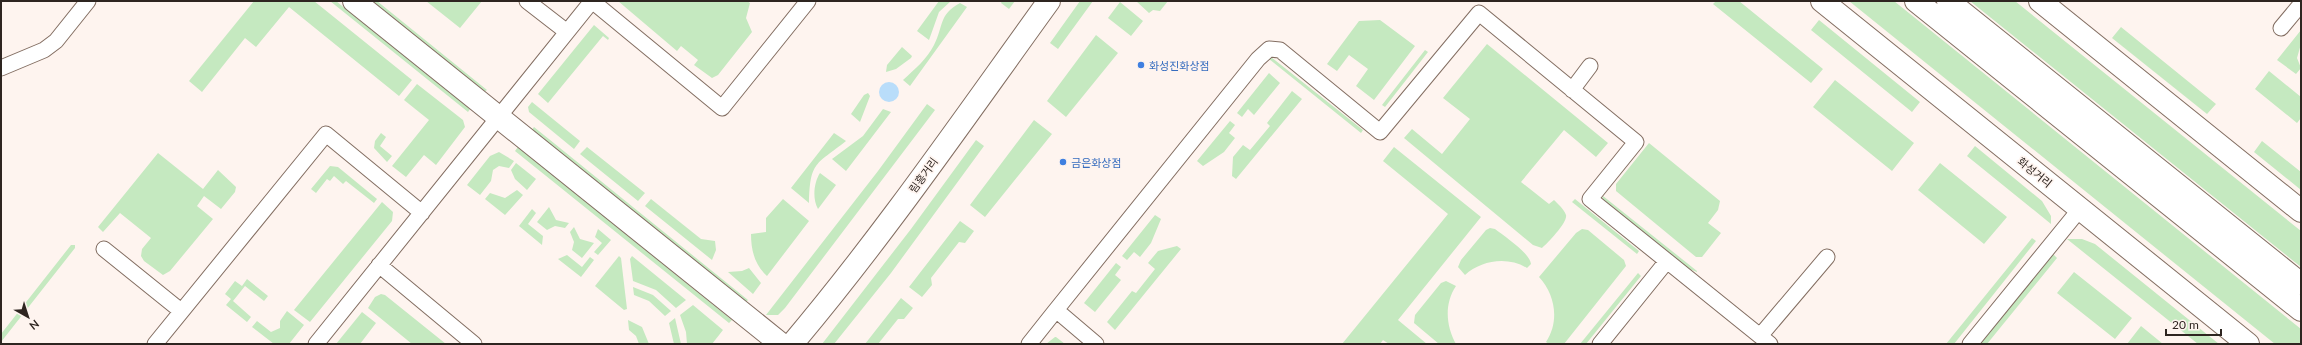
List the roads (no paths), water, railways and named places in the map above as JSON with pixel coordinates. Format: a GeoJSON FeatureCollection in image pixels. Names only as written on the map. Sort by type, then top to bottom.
{"type":"FeatureCollection","features":[{"type":"Feature","properties":{"kind":"main road"},"geometry":{"type":"LineString","coordinates":[[354,1],[781,344]]}},
{"type":"Feature","properties":{"kind":"main road","name":"림흥거리"},"geometry":{"type":"LineString","coordinates":[[792,344],[837,291],[886,226],[1049,1]]}},
{"type":"Feature","properties":{"kind":"main road","name":"화성거리"},"geometry":{"type":"LineString","coordinates":[[1822,1],[2248,344]]}},
{"type":"Feature","properties":{"kind":"main road"},"geometry":{"type":"LineString","coordinates":[[1916,1],[2301,310]]}},
{"type":"Feature","properties":{"kind":"main road"},"geometry":{"type":"LineString","coordinates":[[1948,1],[2301,284]]}},
{"type":"Feature","properties":{"kind":"main road"},"geometry":{"type":"LineString","coordinates":[[2040,1],[2301,210]]}},
{"type":"Feature","properties":{"kind":"street"},"geometry":{"type":"LineString","coordinates":[[1,68],[44,50],[56,41],[88,1]]}},
{"type":"Feature","properties":{"kind":"street"},"geometry":{"type":"LineString","coordinates":[[527,1],[567,32]]}},
{"type":"Feature","properties":{"kind":"street"},"geometry":{"type":"LineString","coordinates":[[316,344],[592,1],[722,108],[808,1]]}},
{"type":"Feature","properties":{"kind":"street"},"geometry":{"type":"LineString","coordinates":[[2281,28],[2301,4]]}},
{"type":"Feature","properties":{"kind":"street"},"geometry":{"type":"LineString","coordinates":[[1029,344],[1258,59],[1269,49],[1280,50],[1380,132],[1480,13],[1636,142],[1590,199],[1765,340],[1826,257]]}},
{"type":"Feature","properties":{"kind":"street"},"geometry":{"type":"LineString","coordinates":[[1572,90],[1590,66]]}},
{"type":"Feature","properties":{"kind":"street"},"geometry":{"type":"LineString","coordinates":[[155,344],[326,134],[422,213]]}},
{"type":"Feature","properties":{"kind":"street"},"geometry":{"type":"LineString","coordinates":[[1970,344],[2080,209]]}},
{"type":"Feature","properties":{"kind":"street"},"geometry":{"type":"LineString","coordinates":[[104,249],[182,311]]}},
{"type":"Feature","properties":{"kind":"street"},"geometry":{"type":"LineString","coordinates":[[1600,344],[1667,261]]}},
{"type":"Feature","properties":{"kind":"street"},"geometry":{"type":"LineString","coordinates":[[379,266],[474,344]]}},
{"type":"Feature","properties":{"kind":"street"},"geometry":{"type":"LineString","coordinates":[[1056,310],[1096,344]]}},
{"type":"Feature","properties":{"kind":"water"},"geometry":{"type":"Polygon","coordinates":[[[889,82],[896,85],[899,92],[896,99],[889,102],[882,99],[879,92],[882,85],[889,82]]]}},
{"type":"Feature","properties":{"kind":"place","name":"화성진화상점"},"geometry":{"type":"Point","coordinates":[1141,65]}},
{"type":"Feature","properties":{"kind":"place","name":"금은화상점"},"geometry":{"type":"Point","coordinates":[1063,162]}}]}
